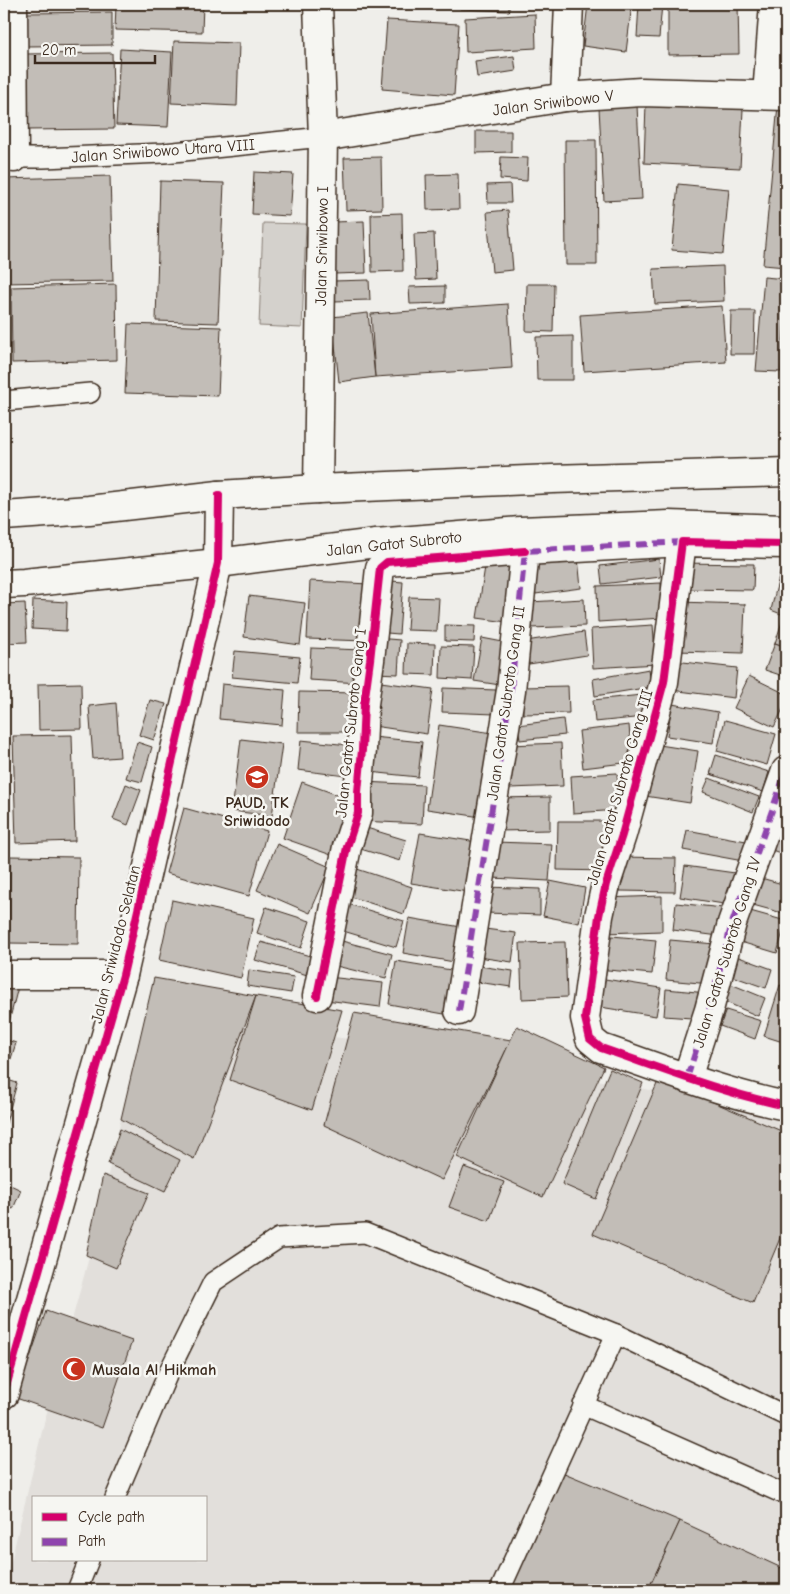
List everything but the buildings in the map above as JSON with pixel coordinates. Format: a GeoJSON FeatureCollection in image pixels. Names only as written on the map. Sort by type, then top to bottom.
{"type":"FeatureCollection","features":[{"type":"Feature","properties":{"kind":"street"},"geometry":{"type":"LineString","coordinates":[[9,158],[13,4]]}},
{"type":"Feature","properties":{"kind":"street","name":"Jalan Sriwibowo I"},"geometry":{"type":"LineString","coordinates":[[318,4],[323,137],[318,489]]}},
{"type":"Feature","properties":{"kind":"street"},"geometry":{"type":"LineString","coordinates":[[565,98],[569,4]]}},
{"type":"Feature","properties":{"kind":"street"},"geometry":{"type":"LineString","coordinates":[[774,4],[777,95]]}},
{"type":"Feature","properties":{"kind":"street","name":"Jalan Sriwibowo V"},"geometry":{"type":"LineString","coordinates":[[323,137],[565,98],[641,92],[777,95]]}},
{"type":"Feature","properties":{"kind":"street"},"geometry":{"type":"LineString","coordinates":[[4,516],[90,510],[219,495],[318,489],[562,478],[786,472]]}},
{"type":"Feature","properties":{"kind":"street","name":"Jalan Sriwidodo Selatan"},"geometry":{"type":"LineString","coordinates":[[4,1394],[123,975],[218,563],[219,495]]}},
{"type":"Feature","properties":{"kind":"street","name":"Jalan Gatot Subroto"},"geometry":{"type":"LineString","coordinates":[[4,584],[24,584],[218,563],[376,543],[520,531],[668,525],[786,529]]}},
{"type":"Feature","properties":{"kind":"street"},"geometry":{"type":"LineString","coordinates":[[525,550],[682,542],[786,544]]}},
{"type":"Feature","properties":{"kind":"street","name":"Jalan Gatot Subroto Gang III"},"geometry":{"type":"LineString","coordinates":[[682,542],[664,682],[622,835],[606,884],[599,916],[585,1018],[590,1039],[601,1048],[687,1078],[786,1106]]}},
{"type":"Feature","properties":{"kind":"street","name":"Jalan Gatot Subroto Gang I"},"geometry":{"type":"LineString","coordinates":[[317,996],[347,847],[358,813],[364,704],[380,568],[387,562],[525,550]]}},
{"type":"Feature","properties":{"kind":"street","name":"Jalan Gatot Subroto Gang II"},"geometry":{"type":"LineString","coordinates":[[458,1011],[511,690],[525,550]]}},
{"type":"Feature","properties":{"kind":"street","name":"Jalan Gatot Subroto Gang IV"},"geometry":{"type":"LineString","coordinates":[[687,1078],[709,1010],[732,923],[786,771]]}},
{"type":"Feature","properties":{"kind":"street"},"geometry":{"type":"LineString","coordinates":[[4,975],[123,975]]}},
{"type":"Feature","properties":{"kind":"lane","name":"Jalan Sriwibowo Utara VIII"},"geometry":{"type":"LineString","coordinates":[[9,158],[164,153],[323,137]]}},
{"type":"Feature","properties":{"kind":"lane"},"geometry":{"type":"LineString","coordinates":[[4,402],[90,393]]}},
{"type":"Feature","properties":{"kind":"lane"},"geometry":{"type":"LineString","coordinates":[[116,1496],[168,1371],[213,1282],[279,1238],[365,1233],[616,1334],[786,1416]]}},
{"type":"Feature","properties":{"kind":"lane"},"geometry":{"type":"LineString","coordinates":[[500,1590],[616,1334]]}},
{"type":"Feature","properties":{"kind":"lane"},"geometry":{"type":"LineString","coordinates":[[584,1405],[786,1495]]}},
{"type":"Feature","properties":{"kind":"lane"},"geometry":{"type":"LineString","coordinates":[[77,1590],[88,1562]]}},
{"type":"Feature","properties":{"kind":"shaded area"},"geometry":{"type":"Polygon","coordinates":[[[263,223],[306,224],[302,328],[259,326],[263,223]]]}},
{"type":"Feature","properties":{"kind":"shaded area"},"geometry":{"type":"Polygon","coordinates":[[[144,1020],[265,1028],[440,1051],[786,1115],[786,1590],[4,1590],[4,1581],[12,1557],[44,1423],[88,1261],[144,1020]]]}},
{"type":"Feature","properties":{"kind":"marked path"},"geometry":{"type":"LineString","coordinates":[[459,1011],[511,690],[525,551],[682,542]]}},
{"type":"Feature","properties":{"kind":"marked path"},"geometry":{"type":"LineString","coordinates":[[687,1078],[709,1010],[732,923],[786,771]]}},
{"type":"Feature","properties":{"kind":"cycle path"},"geometry":{"type":"LineString","coordinates":[[4,1394],[123,975],[218,563],[219,495]]}},
{"type":"Feature","properties":{"kind":"cycle path"},"geometry":{"type":"LineString","coordinates":[[786,544],[682,542],[664,682],[622,835],[606,884],[599,916],[585,1018],[590,1039],[601,1048],[716,1087],[786,1106]]}},
{"type":"Feature","properties":{"kind":"cycle path"},"geometry":{"type":"LineString","coordinates":[[317,996],[347,847],[358,813],[364,704],[380,568],[387,562],[525,551]]}},
{"type":"Feature","properties":{"kind":"place","name":"PAUD, TK Sriwidodo"},"geometry":{"type":"Point","coordinates":[257,777]}},
{"type":"Feature","properties":{"kind":"place","name":"Musala Al Hikmah"},"geometry":{"type":"Point","coordinates":[74,1369]}}]}
